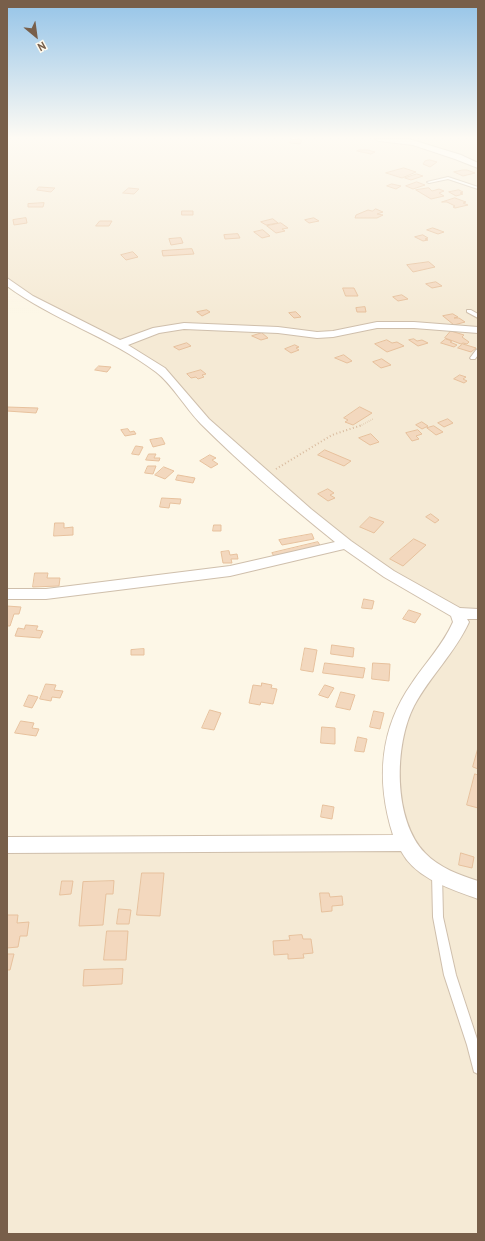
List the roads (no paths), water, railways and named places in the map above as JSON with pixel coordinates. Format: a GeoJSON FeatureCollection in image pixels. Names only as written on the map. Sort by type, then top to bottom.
{"type":"FeatureCollection","features":[{"type":"Feature","properties":{"kind":"street"},"geometry":{"type":"LineString","coordinates":[[7,281],[30,298],[120,344],[161,370],[205,421],[306,512],[346,544],[389,574],[457,613],[478,614]]}},
{"type":"Feature","properties":{"kind":"street"},"geometry":{"type":"LineString","coordinates":[[120,344],[157,330],[184,326],[278,330],[317,335],[333,334],[377,325],[414,325],[478,330]]}},
{"type":"Feature","properties":{"kind":"street"},"geometry":{"type":"LineString","coordinates":[[7,594],[46,594],[230,571],[346,544]]}},
{"type":"Feature","properties":{"kind":"street"},"geometry":{"type":"LineString","coordinates":[[457,613],[461,622],[455,638],[420,682],[405,708],[394,738],[396,816],[405,843],[419,860],[437,874],[478,890]]}},
{"type":"Feature","properties":{"kind":"street"},"geometry":{"type":"LineString","coordinates":[[7,845],[405,843]]}},
{"type":"Feature","properties":{"kind":"lane"},"geometry":{"type":"LineString","coordinates":[[469,312],[478,316]]}},
{"type":"Feature","properties":{"kind":"lane"},"geometry":{"type":"LineString","coordinates":[[473,358],[478,351]]}},
{"type":"Feature","properties":{"kind":"lane"},"geometry":{"type":"LineString","coordinates":[[437,874],[438,917],[450,975],[473,1045],[478,1068]]}}]}
